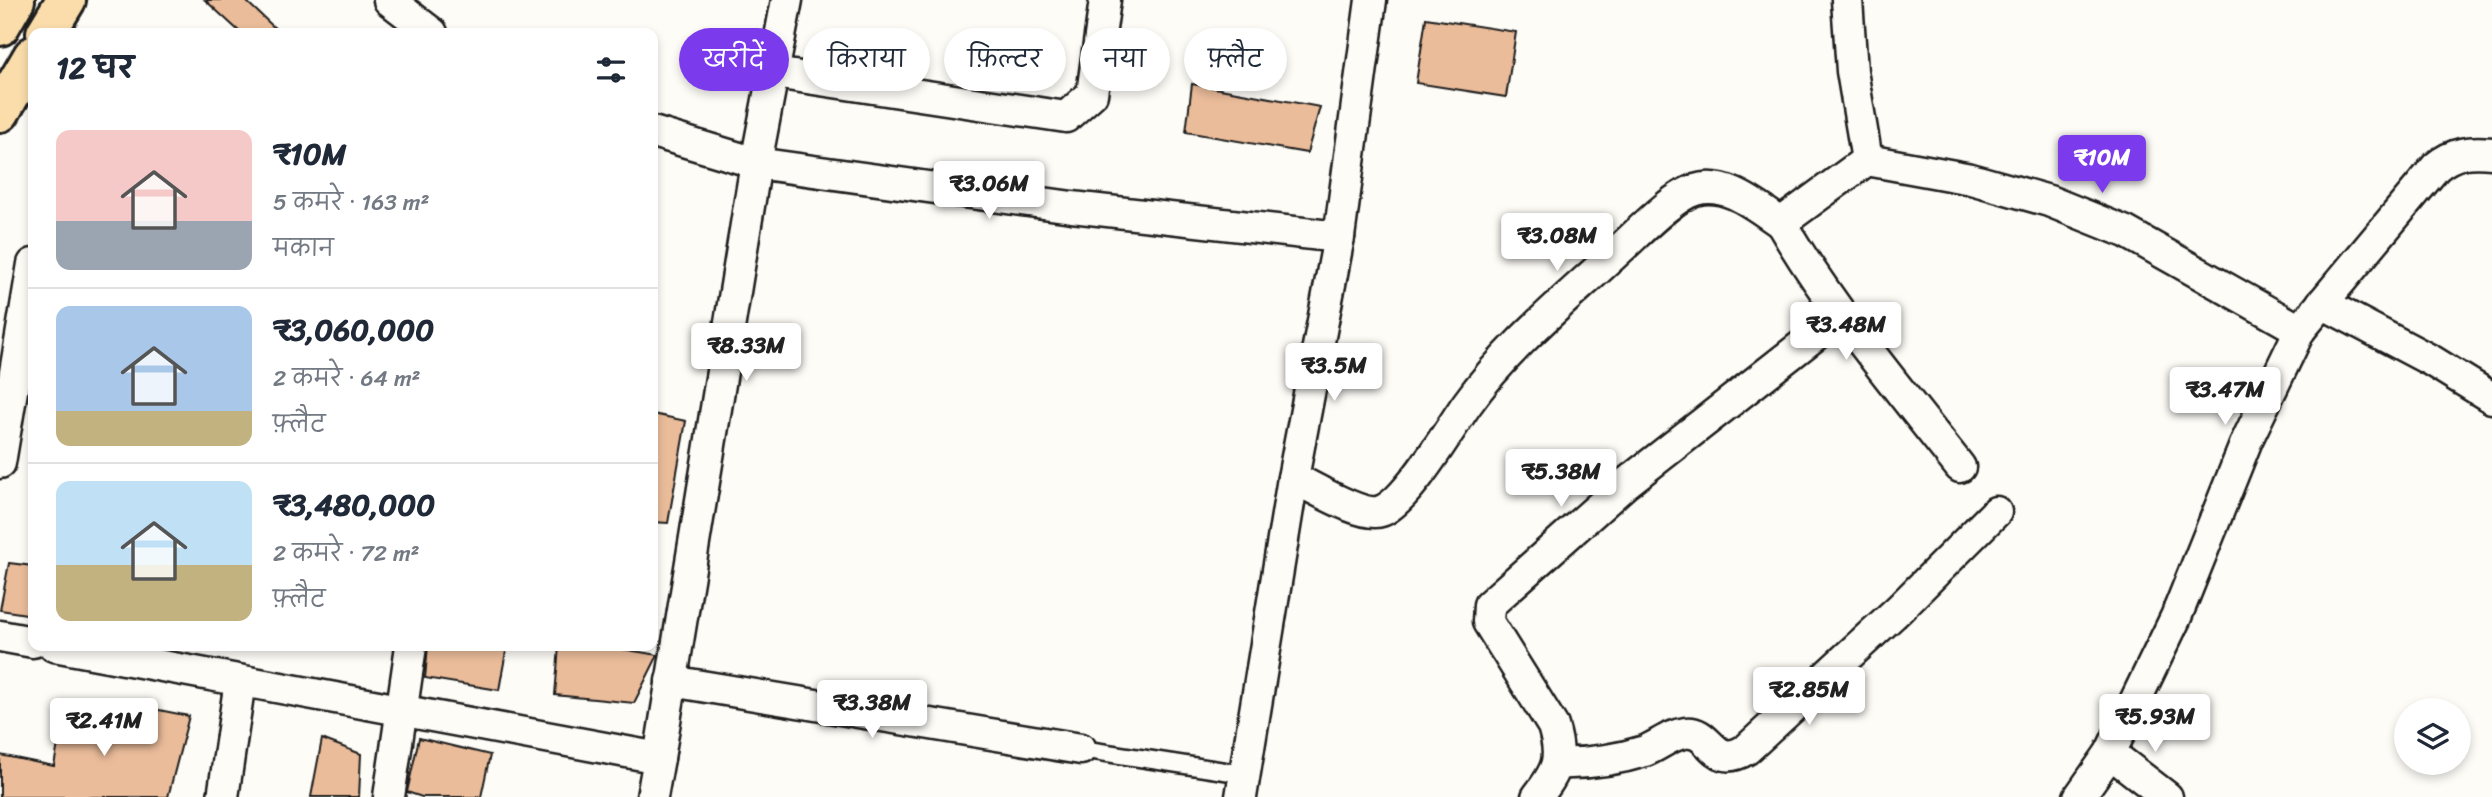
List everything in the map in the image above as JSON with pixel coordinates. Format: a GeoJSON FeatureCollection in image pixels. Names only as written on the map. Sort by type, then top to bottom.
{"type":"FeatureCollection","features":[{"type":"Feature","properties":{"kind":"highway"},"geometry":{"type":"LineString","coordinates":[[0,26],[15,0]]}},
{"type":"Feature","properties":{"kind":"highway"},"geometry":{"type":"LineString","coordinates":[[49,28],[66,0]]}},
{"type":"Feature","properties":{"kind":"highway"},"geometry":{"type":"LineString","coordinates":[[0,112],[28,64]]}},
{"type":"Feature","properties":{"kind":"street"},"geometry":{"type":"LineString","coordinates":[[389,0],[425,28]]}},
{"type":"Feature","properties":{"kind":"street"},"geometry":{"type":"LineString","coordinates":[[783,28],[788,0]]}},
{"type":"Feature","properties":{"kind":"street"},"geometry":{"type":"LineString","coordinates":[[789,75],[1066,117],[1092,93],[1105,0]]}},
{"type":"Feature","properties":{"kind":"street"},"geometry":{"type":"LineString","coordinates":[[1242,786],[1293,478],[1339,237],[1371,0]]}},
{"type":"Feature","properties":{"kind":"street"},"geometry":{"type":"LineString","coordinates":[[1847,0],[1852,71],[1867,160]]}},
{"type":"Feature","properties":{"kind":"street"},"geometry":{"type":"LineString","coordinates":[[652,797],[756,163],[770,91]]}},
{"type":"Feature","properties":{"kind":"street"},"geometry":{"type":"LineString","coordinates":[[658,134],[756,163],[1072,207],[1339,237]]}},
{"type":"Feature","properties":{"kind":"street"},"geometry":{"type":"LineString","coordinates":[[2079,797],[2110,753],[2176,617],[2247,440],[2300,330],[2436,167],[2455,155],[2471,151],[2492,153]]}},
{"type":"Feature","properties":{"kind":"street"},"geometry":{"type":"LineString","coordinates":[[1781,223],[1867,160],[1971,179],[2049,201],[2126,232],[2300,330]]}},
{"type":"Feature","properties":{"kind":"street"},"geometry":{"type":"LineString","coordinates":[[1293,478],[1363,512],[1380,512],[1393,504],[1412,484],[1469,400],[1533,330],[1657,215],[1693,190],[1708,188],[1745,198],[1781,223],[1841,315],[1961,467]]}},
{"type":"Feature","properties":{"kind":"street"},"geometry":{"type":"LineString","coordinates":[[0,463],[28,294]]}},
{"type":"Feature","properties":{"kind":"street"},"geometry":{"type":"LineString","coordinates":[[2322,303],[2432,361],[2492,398]]}},
{"type":"Feature","properties":{"kind":"street"},"geometry":{"type":"LineString","coordinates":[[1537,797],[1550,780],[1558,763],[1558,742],[1553,726],[1488,622],[1489,605],[1625,484],[1841,315]]}},
{"type":"Feature","properties":{"kind":"street"},"geometry":{"type":"LineString","coordinates":[[1558,763],[1596,762],[1619,758],[1647,750],[1685,733],[1696,735],[1722,755],[1738,755],[1899,609],[1996,512]]}},
{"type":"Feature","properties":{"kind":"street"},"geometry":{"type":"LineString","coordinates":[[0,636],[28,641]]}},
{"type":"Feature","properties":{"kind":"street"},"geometry":{"type":"LineString","coordinates":[[81,651],[659,758]]}},
{"type":"Feature","properties":{"kind":"street"},"geometry":{"type":"LineString","coordinates":[[390,797],[410,651]]}},
{"type":"Feature","properties":{"kind":"street"},"geometry":{"type":"LineString","coordinates":[[223,797],[240,681]]}},
{"type":"Feature","properties":{"kind":"street"},"geometry":{"type":"LineString","coordinates":[[671,681],[1082,749]]}},
{"type":"Feature","properties":{"kind":"street"},"geometry":{"type":"LineString","coordinates":[[2110,753],[2167,797]]}},
{"type":"Feature","properties":{"kind":"lane"},"geometry":{"type":"LineString","coordinates":[[1082,749],[1242,786]]}},
{"type":"Feature","properties":{"kind":"building"},"geometry":{"type":"Polygon","coordinates":[[[205,0],[245,0],[275,28],[236,28],[205,0]]]}},
{"type":"Feature","properties":{"kind":"building"},"geometry":{"type":"Polygon","coordinates":[[[1426,18],[1516,32],[1506,97],[1416,83],[1426,18]]]}},
{"type":"Feature","properties":{"kind":"building"},"geometry":{"type":"Polygon","coordinates":[[[1191,91],[1231,91],[1320,107],[1307,153],[1186,132],[1191,91]]]}},
{"type":"Feature","properties":{"kind":"building"},"geometry":{"type":"Polygon","coordinates":[[[658,415],[686,421],[668,523],[658,522],[658,415]]]}},
{"type":"Feature","properties":{"kind":"building"},"geometry":{"type":"Polygon","coordinates":[[[9,563],[28,565],[28,614],[0,610],[9,563]]]}},
{"type":"Feature","properties":{"kind":"building"},"geometry":{"type":"Polygon","coordinates":[[[428,651],[506,651],[499,690],[425,678],[428,651]]]}},
{"type":"Feature","properties":{"kind":"building"},"geometry":{"type":"Polygon","coordinates":[[[559,651],[634,651],[658,655],[634,703],[555,695],[559,651]]]}},
{"type":"Feature","properties":{"kind":"building"},"geometry":{"type":"Polygon","coordinates":[[[129,704],[189,716],[168,797],[0,797],[0,755],[54,766],[63,717],[128,713],[129,704]]]}},
{"type":"Feature","properties":{"kind":"building"},"geometry":{"type":"Polygon","coordinates":[[[419,738],[490,755],[481,797],[422,797],[407,792],[419,738]]]}},
{"type":"Feature","properties":{"kind":"building"},"geometry":{"type":"Polygon","coordinates":[[[322,739],[361,754],[359,797],[311,797],[322,739]]]}}]}
